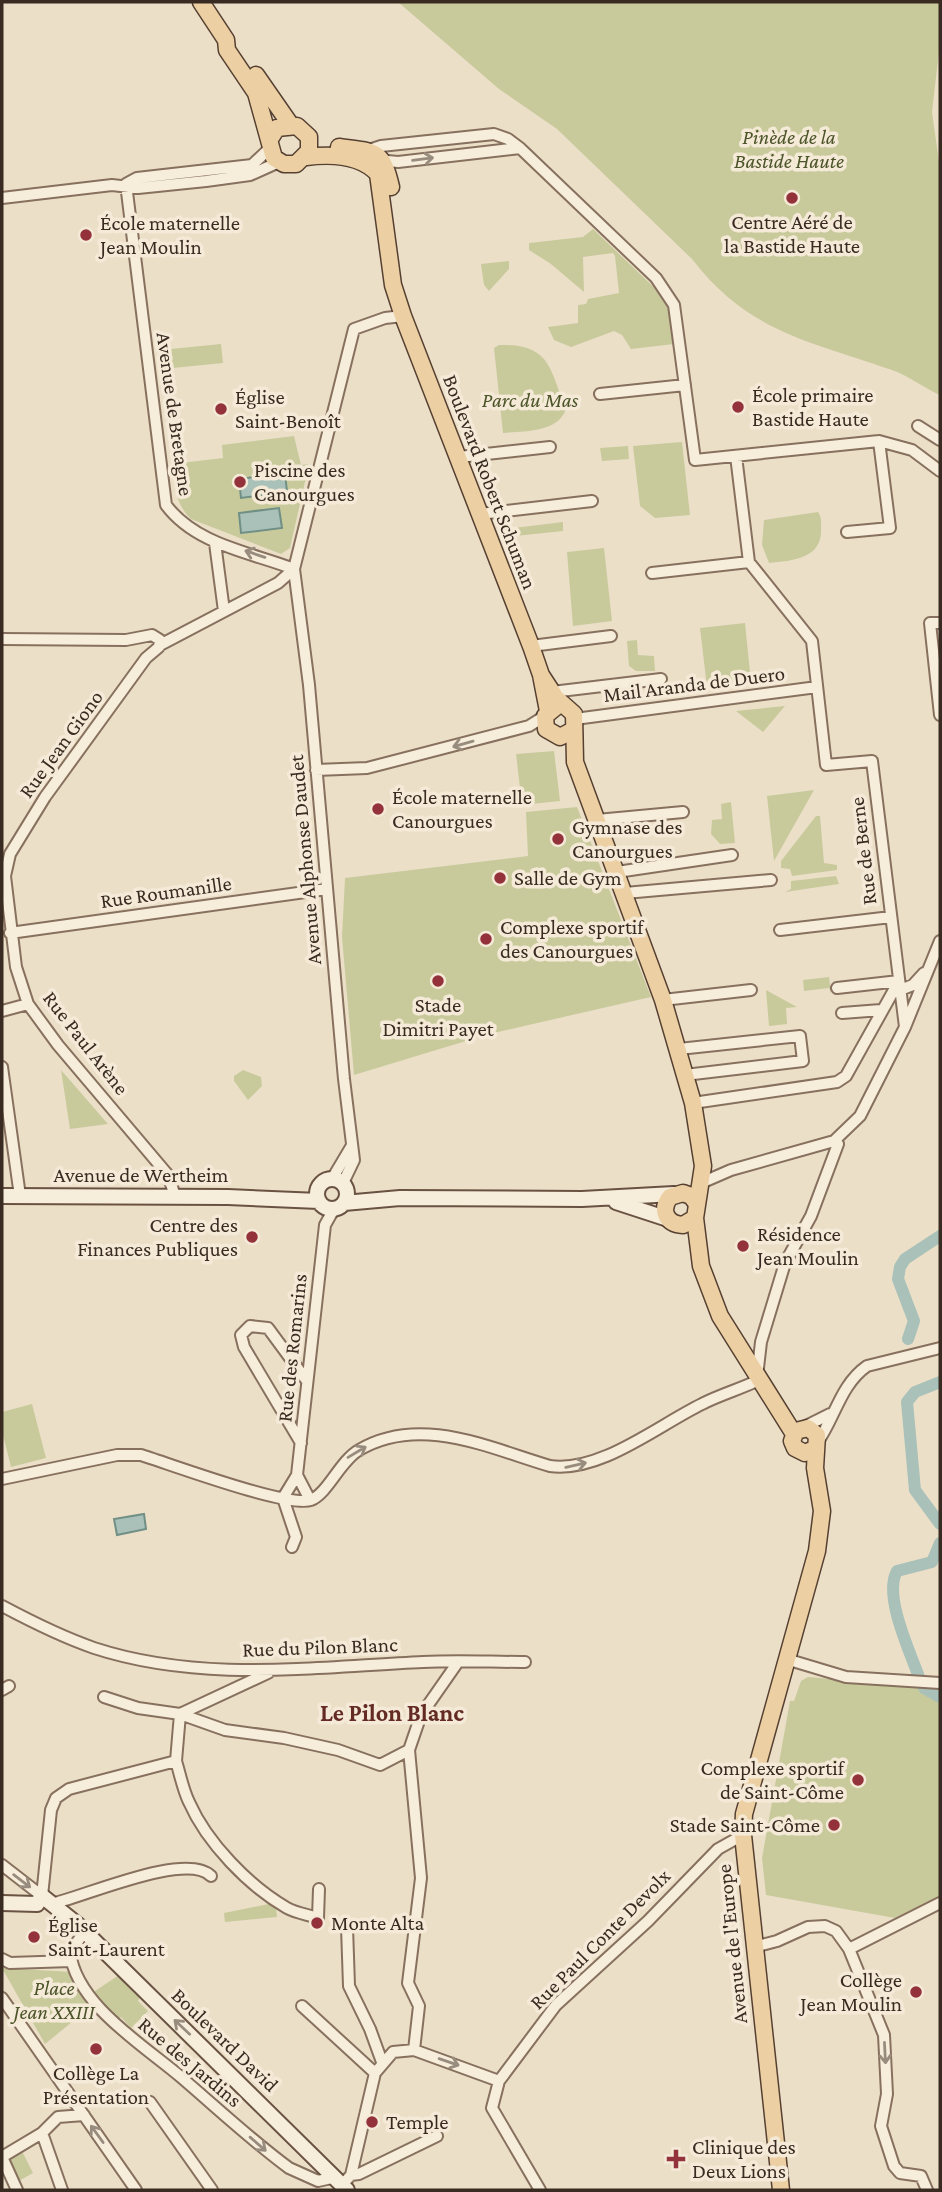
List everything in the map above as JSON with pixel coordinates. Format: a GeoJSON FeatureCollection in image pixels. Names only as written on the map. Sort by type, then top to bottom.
{"type":"FeatureCollection","features":[{"type":"Feature","properties":{"kind":"main road"},"geometry":{"type":"LineString","coordinates":[[201,2],[253,79],[290,124],[302,129],[309,138],[385,161]]}},
{"type":"Feature","properties":{"kind":"main road"},"geometry":{"type":"LineString","coordinates":[[253,79],[272,150],[290,165],[306,157],[324,154],[362,155]]}},
{"type":"Feature","properties":{"kind":"main road"},"geometry":{"type":"LineString","coordinates":[[272,150],[277,128],[290,124]]}},
{"type":"Feature","properties":{"kind":"main road"},"geometry":{"type":"LineString","coordinates":[[306,157],[309,138]]}},
{"type":"Feature","properties":{"kind":"main road","name":"Boulevard Robert Schuman"},"geometry":{"type":"LineString","coordinates":[[362,155],[381,183],[393,285],[625,893],[679,1049],[693,1103],[701,1162],[701,1183],[696,1211]]}},
{"type":"Feature","properties":{"kind":"main road","name":"Boulevard Robert Schuman"},"geometry":{"type":"LineString","coordinates":[[385,161],[396,225],[402,310]]}},
{"type":"Feature","properties":{"kind":"main road","name":"Boulevard Robert Schuman"},"geometry":{"type":"LineString","coordinates":[[541,675],[552,692],[559,721]]}},
{"type":"Feature","properties":{"kind":"main road"},"geometry":{"type":"LineString","coordinates":[[701,1162],[691,1178],[665,1205],[671,1221],[701,1266],[720,1316],[755,1368],[800,1430],[815,1432],[811,1448]]}},
{"type":"Feature","properties":{"kind":"main road"},"geometry":{"type":"LineString","coordinates":[[676,1193],[691,1196],[696,1211],[701,1266]]}},
{"type":"Feature","properties":{"kind":"main road"},"geometry":{"type":"LineString","coordinates":[[671,1221],[683,1225],[696,1211]]}},
{"type":"Feature","properties":{"kind":"main road","name":"Avenue de l'Europe"},"geometry":{"type":"LineString","coordinates":[[781,2190],[743,1835],[744,1814],[817,1551],[822,1511],[811,1448],[793,1445],[800,1430]]}},
{"type":"Feature","properties":{"kind":"street"},"geometry":{"type":"LineString","coordinates":[[362,155],[381,146],[494,134],[508,139],[520,149],[656,278],[674,305],[695,460],[879,441],[912,450],[940,471]]}},
{"type":"Feature","properties":{"kind":"street"},"geometry":{"type":"LineString","coordinates":[[385,161],[398,162],[520,149]]}},
{"type":"Feature","properties":{"kind":"street"},"geometry":{"type":"LineString","coordinates":[[2,198],[126,184],[138,188],[250,175],[272,150]]}},
{"type":"Feature","properties":{"kind":"street","name":"Avenue de Bretagne"},"geometry":{"type":"LineString","coordinates":[[126,184],[166,505],[178,521],[215,543],[294,569]]}},
{"type":"Feature","properties":{"kind":"street"},"geometry":{"type":"LineString","coordinates":[[2,639],[126,640],[151,646],[278,583],[294,569],[354,329],[402,310]]}},
{"type":"Feature","properties":{"kind":"street"},"geometry":{"type":"LineString","coordinates":[[600,394],[685,385]]}},
{"type":"Feature","properties":{"kind":"street"},"geometry":{"type":"LineString","coordinates":[[918,426],[940,440]]}},
{"type":"Feature","properties":{"kind":"street"},"geometry":{"type":"LineString","coordinates":[[847,532],[890,528],[879,441]]}},
{"type":"Feature","properties":{"kind":"street"},"geometry":{"type":"LineString","coordinates":[[459,457],[550,447]]}},
{"type":"Feature","properties":{"kind":"street"},"geometry":{"type":"LineString","coordinates":[[736,456],[749,562],[812,641],[817,687]]}},
{"type":"Feature","properties":{"kind":"street"},"geometry":{"type":"LineString","coordinates":[[480,514],[592,501]]}},
{"type":"Feature","properties":{"kind":"street"},"geometry":{"type":"LineString","coordinates":[[215,543],[224,611]]}},
{"type":"Feature","properties":{"kind":"street"},"geometry":{"type":"LineString","coordinates":[[652,573],[749,562]]}},
{"type":"Feature","properties":{"kind":"street","name":"Avenue Alphonse Daudet"},"geometry":{"type":"LineString","coordinates":[[294,569],[354,1160],[332,1195]]}},
{"type":"Feature","properties":{"kind":"street"},"geometry":{"type":"LineString","coordinates":[[935,625],[940,715]]}},
{"type":"Feature","properties":{"kind":"street"},"geometry":{"type":"LineString","coordinates":[[531,646],[611,636]]}},
{"type":"Feature","properties":{"kind":"street","name":"Rue Jean Giono"},"geometry":{"type":"LineString","coordinates":[[6,852],[151,646]]}},
{"type":"Feature","properties":{"kind":"street"},"geometry":{"type":"LineString","coordinates":[[552,692],[662,679]]}},
{"type":"Feature","properties":{"kind":"street","name":"Mail Aranda de Duero"},"geometry":{"type":"LineString","coordinates":[[559,721],[817,687]]}},
{"type":"Feature","properties":{"kind":"street","name":"Rue de Berne"},"geometry":{"type":"LineString","coordinates":[[817,687],[826,765],[872,761],[905,1027]]}},
{"type":"Feature","properties":{"kind":"street"},"geometry":{"type":"LineString","coordinates":[[316,770],[367,768],[529,726],[559,721]]}},
{"type":"Feature","properties":{"kind":"street"},"geometry":{"type":"LineString","coordinates":[[597,820],[683,812]]}},
{"type":"Feature","properties":{"kind":"street","name":"Rue Paul Arène"},"geometry":{"type":"LineString","coordinates":[[6,852],[4,877],[10,933],[21,988],[28,1004],[58,1045],[168,1175],[175,1196]]}},
{"type":"Feature","properties":{"kind":"street"},"geometry":{"type":"LineString","coordinates":[[617,872],[732,855]]}},
{"type":"Feature","properties":{"kind":"street"},"geometry":{"type":"LineString","coordinates":[[625,893],[771,880]]}},
{"type":"Feature","properties":{"kind":"street","name":"Rue Roumanille"},"geometry":{"type":"LineString","coordinates":[[10,933],[327,889]]}},
{"type":"Feature","properties":{"kind":"street"},"geometry":{"type":"LineString","coordinates":[[780,930],[891,917]]}},
{"type":"Feature","properties":{"kind":"street"},"geometry":{"type":"LineString","coordinates":[[701,1183],[731,1170],[834,1141],[860,1116],[905,1027],[940,941]]}},
{"type":"Feature","properties":{"kind":"street"},"geometry":{"type":"LineString","coordinates":[[837,988],[914,985],[928,968]]}},
{"type":"Feature","properties":{"kind":"street"},"geometry":{"type":"LineString","coordinates":[[693,1103],[837,1082],[846,1076],[881,1010],[899,986]]}},
{"type":"Feature","properties":{"kind":"street"},"geometry":{"type":"LineString","coordinates":[[663,1000],[751,990]]}},
{"type":"Feature","properties":{"kind":"street"},"geometry":{"type":"LineString","coordinates":[[2,1011],[28,1004]]}},
{"type":"Feature","properties":{"kind":"street"},"geometry":{"type":"LineString","coordinates":[[842,1013],[881,1010]]}},
{"type":"Feature","properties":{"kind":"street"},"geometry":{"type":"LineString","coordinates":[[679,1049],[800,1036],[803,1061],[685,1075]]}},
{"type":"Feature","properties":{"kind":"street"},"geometry":{"type":"LineString","coordinates":[[2,1068],[20,1196]]}},
{"type":"Feature","properties":{"kind":"street"},"geometry":{"type":"LineString","coordinates":[[2,1479],[117,1455],[141,1455],[283,1498],[310,1500],[320,1493],[346,1459],[381,1441],[414,1433],[443,1434],[550,1466],[568,1468],[601,1459],[686,1412],[755,1368],[785,1263],[811,1216],[838,1144]]}},
{"type":"Feature","properties":{"kind":"street"},"geometry":{"type":"LineString","coordinates":[[701,1162],[731,1170]]}},
{"type":"Feature","properties":{"kind":"street","name":"Avenue de Wertheim"},"geometry":{"type":"LineString","coordinates":[[2,1196],[279,1198],[332,1195],[400,1198],[598,1198],[676,1193]]}},
{"type":"Feature","properties":{"kind":"street","name":"Rue des Romarins"},"geometry":{"type":"LineString","coordinates":[[297,1475],[325,1225],[332,1195]]}},
{"type":"Feature","properties":{"kind":"street","name":"Avenue de Wertheim"},"geometry":{"type":"LineString","coordinates":[[598,1198],[638,1207],[671,1221]]}},
{"type":"Feature","properties":{"kind":"street"},"geometry":{"type":"LineString","coordinates":[[300,1443],[244,1347],[241,1335],[250,1326],[268,1328],[307,1381]]}},
{"type":"Feature","properties":{"kind":"street"},"geometry":{"type":"LineString","coordinates":[[811,1448],[858,1372],[867,1366],[940,1348]]}},
{"type":"Feature","properties":{"kind":"street"},"geometry":{"type":"LineString","coordinates":[[800,1430],[830,1414]]}},
{"type":"Feature","properties":{"kind":"street"},"geometry":{"type":"LineString","coordinates":[[297,1475],[310,1500]]}},
{"type":"Feature","properties":{"kind":"street"},"geometry":{"type":"LineString","coordinates":[[292,1547],[296,1537],[283,1498],[297,1475]]}},
{"type":"Feature","properties":{"kind":"street","name":"Rue du Pilon Blanc"},"geometry":{"type":"LineString","coordinates":[[2,1606],[37,1625],[96,1648],[159,1662],[270,1672],[458,1662],[525,1662]]}},
{"type":"Feature","properties":{"kind":"street"},"geometry":{"type":"LineString","coordinates":[[786,1659],[846,1677],[940,1683]]}},
{"type":"Feature","properties":{"kind":"street"},"geometry":{"type":"LineString","coordinates":[[414,2050],[419,2007],[408,1983],[421,1878],[409,1749],[421,1714],[458,1662]]}},
{"type":"Feature","properties":{"kind":"street"},"geometry":{"type":"LineString","coordinates":[[180,1714],[270,1672]]}},
{"type":"Feature","properties":{"kind":"street"},"geometry":{"type":"LineString","coordinates":[[104,1697],[138,1708],[180,1714],[225,1730],[284,1738],[380,1765],[409,1749]]}},
{"type":"Feature","properties":{"kind":"street"},"geometry":{"type":"LineString","coordinates":[[180,1714],[176,1761],[189,1802],[225,1855],[261,1889],[289,1909],[318,1918],[319,1889]]}},
{"type":"Feature","properties":{"kind":"street"},"geometry":{"type":"LineString","coordinates":[[47,1900],[51,1810],[56,1798],[69,1789],[176,1761]]}},
{"type":"Feature","properties":{"kind":"street","name":"Rue Paul Conte Devolx"},"geometry":{"type":"LineString","coordinates":[[499,2081],[556,2005],[648,1921],[718,1849],[743,1835]]}},
{"type":"Feature","properties":{"kind":"street"},"geometry":{"type":"LineString","coordinates":[[2,1865],[47,1900]]}},
{"type":"Feature","properties":{"kind":"street"},"geometry":{"type":"LineString","coordinates":[[2,1903],[37,1904],[143,1876],[194,1867],[205,1870],[211,1876]]}},
{"type":"Feature","properties":{"kind":"street","name":"Boulevard David"},"geometry":{"type":"LineString","coordinates":[[47,1900],[85,1931],[344,2182]]}},
{"type":"Feature","properties":{"kind":"street"},"geometry":{"type":"LineString","coordinates":[[849,1949],[940,1903]]}},
{"type":"Feature","properties":{"kind":"street"},"geometry":{"type":"LineString","coordinates":[[754,1947],[777,1941],[808,1927],[825,1926],[836,1931],[849,1949],[884,2035],[887,2094],[881,2126],[894,2166],[900,2172],[921,2176],[928,2190]]}},
{"type":"Feature","properties":{"kind":"street"},"geometry":{"type":"LineString","coordinates":[[347,1927],[349,1986],[382,2062]]}},
{"type":"Feature","properties":{"kind":"street"},"geometry":{"type":"LineString","coordinates":[[2,1959],[10,1963],[71,1961],[69,1952],[85,1931]]}},
{"type":"Feature","properties":{"kind":"street","name":"Rue des Jardins"},"geometry":{"type":"LineString","coordinates":[[71,1961],[91,1995],[121,2030],[178,2075],[264,2150],[289,2168],[316,2181],[344,2182]]}},
{"type":"Feature","properties":{"kind":"street"},"geometry":{"type":"LineString","coordinates":[[2,1998],[136,2190]]}},
{"type":"Feature","properties":{"kind":"street"},"geometry":{"type":"LineString","coordinates":[[302,2006],[375,2073]]}},
{"type":"Feature","properties":{"kind":"street"},"geometry":{"type":"LineString","coordinates":[[344,2182],[375,2073],[393,2052],[414,2050],[499,2081],[492,2108],[540,2190]]}},
{"type":"Feature","properties":{"kind":"street"},"geometry":{"type":"LineString","coordinates":[[150,2102],[212,2190]]}},
{"type":"Feature","properties":{"kind":"street"},"geometry":{"type":"LineString","coordinates":[[17,2190],[2,2157],[42,2133],[58,2117],[83,2115]]}},
{"type":"Feature","properties":{"kind":"street"},"geometry":{"type":"LineString","coordinates":[[42,2133],[62,2190]]}},
{"type":"Feature","properties":{"kind":"street"},"geometry":{"type":"LineString","coordinates":[[344,2182],[437,2136]]}},
{"type":"Feature","properties":{"kind":"green space","name":"Pinède de la Bastide Haute"},"geometry":{"type":"Polygon","coordinates":[[[398,2],[940,2],[940,43],[932,112],[940,169],[940,395],[898,373],[783,331],[736,303],[557,129],[499,89],[398,2]]]}},
{"type":"Feature","properties":{"kind":"green space"},"geometry":{"type":"Polygon","coordinates":[[[593,229],[661,294],[670,309],[674,344],[631,349],[622,335],[614,331],[571,347],[554,340],[548,327],[578,323],[578,305],[586,304],[588,299],[619,293],[615,256],[613,253],[583,257],[584,292],[551,264],[529,250],[529,243],[583,237],[593,229]]]}},
{"type":"Feature","properties":{"kind":"green space"},"geometry":{"type":"Polygon","coordinates":[[[509,261],[509,269],[489,291],[484,285],[481,264],[509,261]]]}},
{"type":"Feature","properties":{"kind":"green space"},"geometry":{"type":"Polygon","coordinates":[[[221,344],[223,363],[163,369],[161,350],[221,344]]]}},
{"type":"Feature","properties":{"kind":"green space","name":"Parc du Mas"},"geometry":{"type":"Polygon","coordinates":[[[499,345],[529,349],[546,361],[566,409],[556,423],[530,431],[503,433],[494,348],[499,345]]]}},
{"type":"Feature","properties":{"kind":"green space","name":"Piscine des Canourgues"},"geometry":{"type":"Polygon","coordinates":[[[294,436],[301,465],[309,464],[290,548],[281,554],[191,519],[186,513],[177,494],[172,464],[223,458],[222,445],[294,436]]]}},
{"type":"Feature","properties":{"kind":"green space"},"geometry":{"type":"Polygon","coordinates":[[[682,442],[690,515],[655,518],[640,506],[633,446],[682,442]]]}},
{"type":"Feature","properties":{"kind":"green space"},"geometry":{"type":"Polygon","coordinates":[[[628,446],[629,459],[602,461],[600,448],[628,446]]]}},
{"type":"Feature","properties":{"kind":"green space"},"geometry":{"type":"Polygon","coordinates":[[[818,512],[821,520],[820,538],[812,552],[797,559],[769,563],[762,545],[764,520],[818,512]]]}},
{"type":"Feature","properties":{"kind":"green space"},"geometry":{"type":"Polygon","coordinates":[[[563,522],[563,531],[506,537],[505,529],[563,522]]]}},
{"type":"Feature","properties":{"kind":"green space"},"geometry":{"type":"Polygon","coordinates":[[[604,548],[612,621],[573,626],[567,552],[604,548]]]}},
{"type":"Feature","properties":{"kind":"green space"},"geometry":{"type":"Polygon","coordinates":[[[745,623],[751,682],[707,687],[700,628],[745,623]]]}},
{"type":"Feature","properties":{"kind":"green space"},"geometry":{"type":"Polygon","coordinates":[[[637,640],[638,655],[654,656],[655,671],[636,671],[629,666],[627,641],[637,640]]]}},
{"type":"Feature","properties":{"kind":"green space"},"geometry":{"type":"Polygon","coordinates":[[[785,706],[763,732],[736,711],[785,706]]]}},
{"type":"Feature","properties":{"kind":"green space"},"geometry":{"type":"Polygon","coordinates":[[[554,751],[560,801],[522,805],[516,754],[554,751]]]}},
{"type":"Feature","properties":{"kind":"green space"},"geometry":{"type":"Polygon","coordinates":[[[814,790],[774,861],[767,796],[814,790]]]}},
{"type":"Feature","properties":{"kind":"green space"},"geometry":{"type":"Polygon","coordinates":[[[731,802],[735,843],[720,844],[711,834],[712,820],[722,819],[721,804],[731,802]]]}},
{"type":"Feature","properties":{"kind":"green space","name":"Complexe sportif des Canourgues"},"geometry":{"type":"Polygon","coordinates":[[[577,807],[651,997],[489,1034],[354,1075],[342,937],[345,878],[528,856],[526,812],[577,807]]]}},
{"type":"Feature","properties":{"kind":"green space"},"geometry":{"type":"Polygon","coordinates":[[[816,816],[820,816],[824,863],[837,865],[837,870],[792,876],[790,869],[781,868],[781,861],[816,816]]]}},
{"type":"Feature","properties":{"kind":"green space"},"geometry":{"type":"Polygon","coordinates":[[[836,876],[839,884],[785,892],[791,889],[791,881],[836,876]]]}},
{"type":"Feature","properties":{"kind":"green space"},"geometry":{"type":"Polygon","coordinates":[[[829,977],[831,994],[829,988],[804,991],[803,980],[829,977]]]}},
{"type":"Feature","properties":{"kind":"green space"},"geometry":{"type":"Polygon","coordinates":[[[766,990],[797,1007],[786,1008],[787,1024],[769,1026],[766,990]]]}},
{"type":"Feature","properties":{"kind":"green space"},"geometry":{"type":"Polygon","coordinates":[[[61,1070],[108,1124],[70,1129],[61,1070]]]}},
{"type":"Feature","properties":{"kind":"green space"},"geometry":{"type":"Polygon","coordinates":[[[243,1070],[261,1077],[262,1086],[248,1100],[234,1081],[234,1076],[243,1070]]]}},
{"type":"Feature","properties":{"kind":"green space"},"geometry":{"type":"Polygon","coordinates":[[[32,1404],[46,1458],[11,1467],[2,1431],[2,1412],[32,1404]]]}},
{"type":"Feature","properties":{"kind":"green space","name":"Complexe sportif de Saint-Côme"},"geometry":{"type":"Polygon","coordinates":[[[808,1677],[940,1688],[940,1896],[895,1918],[766,1895],[762,1858],[790,1701],[794,1701],[801,1681],[808,1677]]]}},
{"type":"Feature","properties":{"kind":"green space"},"geometry":{"type":"Polygon","coordinates":[[[269,1904],[276,1908],[277,1917],[225,1922],[224,1913],[269,1904]]]}},
{"type":"Feature","properties":{"kind":"green space","name":"Place Jean XXIII"},"geometry":{"type":"Polygon","coordinates":[[[2,1968],[73,1972],[94,2004],[45,2044],[2,1968]]]}},
{"type":"Feature","properties":{"kind":"green space"},"geometry":{"type":"Polygon","coordinates":[[[119,1975],[140,1997],[138,2001],[148,2011],[131,2028],[121,2017],[116,2021],[92,1993],[119,1975]]]}},
{"type":"Feature","properties":{"kind":"green space"},"geometry":{"type":"Polygon","coordinates":[[[21,2149],[33,2173],[17,2182],[7,2158],[21,2149]]]}},
{"type":"Feature","properties":{"kind":"shaded area"},"geometry":{"type":"Polygon","coordinates":[[[285,473],[287,492],[241,498],[239,479],[285,473]]]}},
{"type":"Feature","properties":{"kind":"shaded area"},"geometry":{"type":"Polygon","coordinates":[[[279,508],[282,528],[241,533],[239,513],[279,508]]]}},
{"type":"Feature","properties":{"kind":"shaded area"},"geometry":{"type":"Polygon","coordinates":[[[144,1514],[146,1529],[117,1535],[114,1519],[144,1514]]]}},
{"type":"Feature","properties":{"kind":"waterway"},"geometry":{"type":"LineString","coordinates":[[908,1339],[914,1321],[898,1279],[900,1267],[905,1259],[940,1236]]}},
{"type":"Feature","properties":{"kind":"waterway"},"geometry":{"type":"LineString","coordinates":[[940,1382],[915,1392],[907,1402],[915,1490],[940,1524]]}},
{"type":"Feature","properties":{"kind":"waterway"},"geometry":{"type":"LineString","coordinates":[[919,1677],[899,1624],[893,1594],[894,1581],[897,1571],[932,1562],[940,1543]]}},
{"type":"Feature","properties":{"kind":"waterway"},"geometry":{"type":"LineString","coordinates":[[924,1688],[940,1697]]}},
{"type":"Feature","properties":{"kind":"place","name":"Centre Aéré de la Bastide Haute"},"geometry":{"type":"Point","coordinates":[792,198]}},
{"type":"Feature","properties":{"kind":"place","name":"École maternelle Jean Moulin"},"geometry":{"type":"Point","coordinates":[86,235]}},
{"type":"Feature","properties":{"kind":"place","name":"École primaire Bastide Haute"},"geometry":{"type":"Point","coordinates":[738,407]}},
{"type":"Feature","properties":{"kind":"place","name":"Église Saint-Benoît"},"geometry":{"type":"Point","coordinates":[221,409]}},
{"type":"Feature","properties":{"kind":"place","name":"Piscine des Canourgues"},"geometry":{"type":"Point","coordinates":[240,482]}},
{"type":"Feature","properties":{"kind":"place","name":"École maternelle Canourgues"},"geometry":{"type":"Point","coordinates":[378,809]}},
{"type":"Feature","properties":{"kind":"place","name":"Gymnase des Canourgues"},"geometry":{"type":"Point","coordinates":[558,839]}},
{"type":"Feature","properties":{"kind":"place","name":"Salle de Gym"},"geometry":{"type":"Point","coordinates":[500,878]}},
{"type":"Feature","properties":{"kind":"place","name":"Complexe sportif des Canourgues"},"geometry":{"type":"Point","coordinates":[486,939]}},
{"type":"Feature","properties":{"kind":"place","name":"Stade Dimitri Payet"},"geometry":{"type":"Point","coordinates":[438,981]}},
{"type":"Feature","properties":{"kind":"place","name":"Centre des Finances Publiques"},"geometry":{"type":"Point","coordinates":[252,1237]}},
{"type":"Feature","properties":{"kind":"place","name":"Résidence Jean Moulin"},"geometry":{"type":"Point","coordinates":[743,1246]}},
{"type":"Feature","properties":{"kind":"place","name":"Complexe sportif de Saint-Côme"},"geometry":{"type":"Point","coordinates":[858,1780]}},
{"type":"Feature","properties":{"kind":"place","name":"Stade Saint-Côme"},"geometry":{"type":"Point","coordinates":[834,1825]}},
{"type":"Feature","properties":{"kind":"place","name":"Monte Alta"},"geometry":{"type":"Point","coordinates":[317,1923]}},
{"type":"Feature","properties":{"kind":"place","name":"Église Saint-Laurent"},"geometry":{"type":"Point","coordinates":[34,1937]}},
{"type":"Feature","properties":{"kind":"place","name":"Collège Jean Moulin"},"geometry":{"type":"Point","coordinates":[916,1992]}},
{"type":"Feature","properties":{"kind":"place","name":"Collège La Présentation"},"geometry":{"type":"Point","coordinates":[96,2049]}},
{"type":"Feature","properties":{"kind":"place","name":"Temple"},"geometry":{"type":"Point","coordinates":[372,2122]}},
{"type":"Feature","properties":{"kind":"place","name":"Clinique des Deux Lions"},"geometry":{"type":"Point","coordinates":[676,2159]}},
{"type":"Feature","properties":{"kind":"district","name":"Le Pilon Blanc"},"geometry":{"type":"Point","coordinates":[392,1712]}}]}
